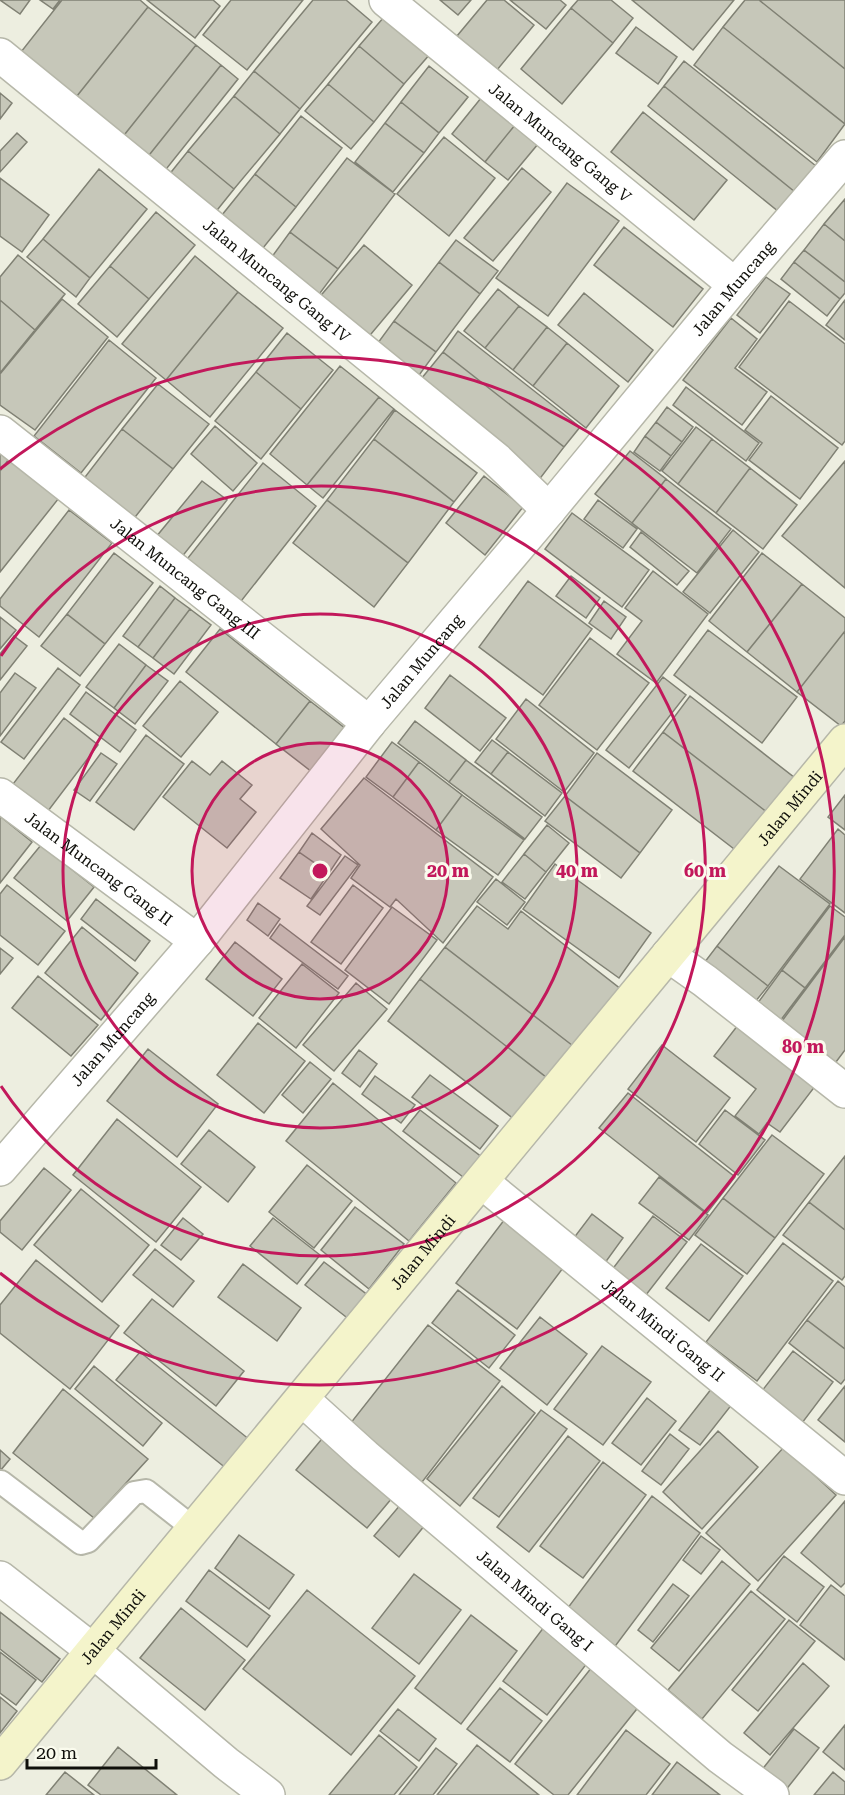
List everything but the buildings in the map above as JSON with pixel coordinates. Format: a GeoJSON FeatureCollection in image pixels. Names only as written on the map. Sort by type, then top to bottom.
{"type":"FeatureCollection","features":[{"type":"Feature","properties":{"kind":"street","name":"Jalan Muncang Gang V"},"geometry":{"type":"LineString","coordinates":[[386,0],[735,285]]}},
{"type":"Feature","properties":{"kind":"street","name":"Jalan Muncang Gang IV"},"geometry":{"type":"LineString","coordinates":[[0,55],[496,459],[549,510]]}},
{"type":"Feature","properties":{"kind":"street","name":"Jalan Muncang"},"geometry":{"type":"LineString","coordinates":[[3,1161],[197,941],[369,723],[735,285],[845,157]]}},
{"type":"Feature","properties":{"kind":"street","name":"Jalan Muncang Gang III"},"geometry":{"type":"LineString","coordinates":[[0,432],[369,723]]}},
{"type":"Feature","properties":{"kind":"street","name":"Jalan Mindi"},"geometry":{"type":"LineString","coordinates":[[0,1763],[845,741]]}},
{"type":"Feature","properties":{"kind":"street","name":"Jalan Muncang Gang II"},"geometry":{"type":"LineString","coordinates":[[0,795],[197,941]]}},
{"type":"Feature","properties":{"kind":"street"},"geometry":{"type":"LineString","coordinates":[[668,955],[705,981],[845,1092]]}},
{"type":"Feature","properties":{"kind":"street","name":"Jalan Mindi Gang II"},"geometry":{"type":"LineString","coordinates":[[482,1182],[845,1478]]}},
{"type":"Feature","properties":{"kind":"street","name":"Jalan Mindi Gang I"},"geometry":{"type":"LineString","coordinates":[[302,1399],[365,1456],[720,1757],[772,1795]]}},
{"type":"Feature","properties":{"kind":"street"},"geometry":{"type":"LineString","coordinates":[[0,1578],[92,1650],[226,1763],[268,1795]]}},
{"type":"Feature","properties":{"kind":"lane"},"geometry":{"type":"LineString","coordinates":[[1,1482],[81,1544],[88,1541],[134,1493],[140,1491],[146,1491],[193,1528]]}}]}
